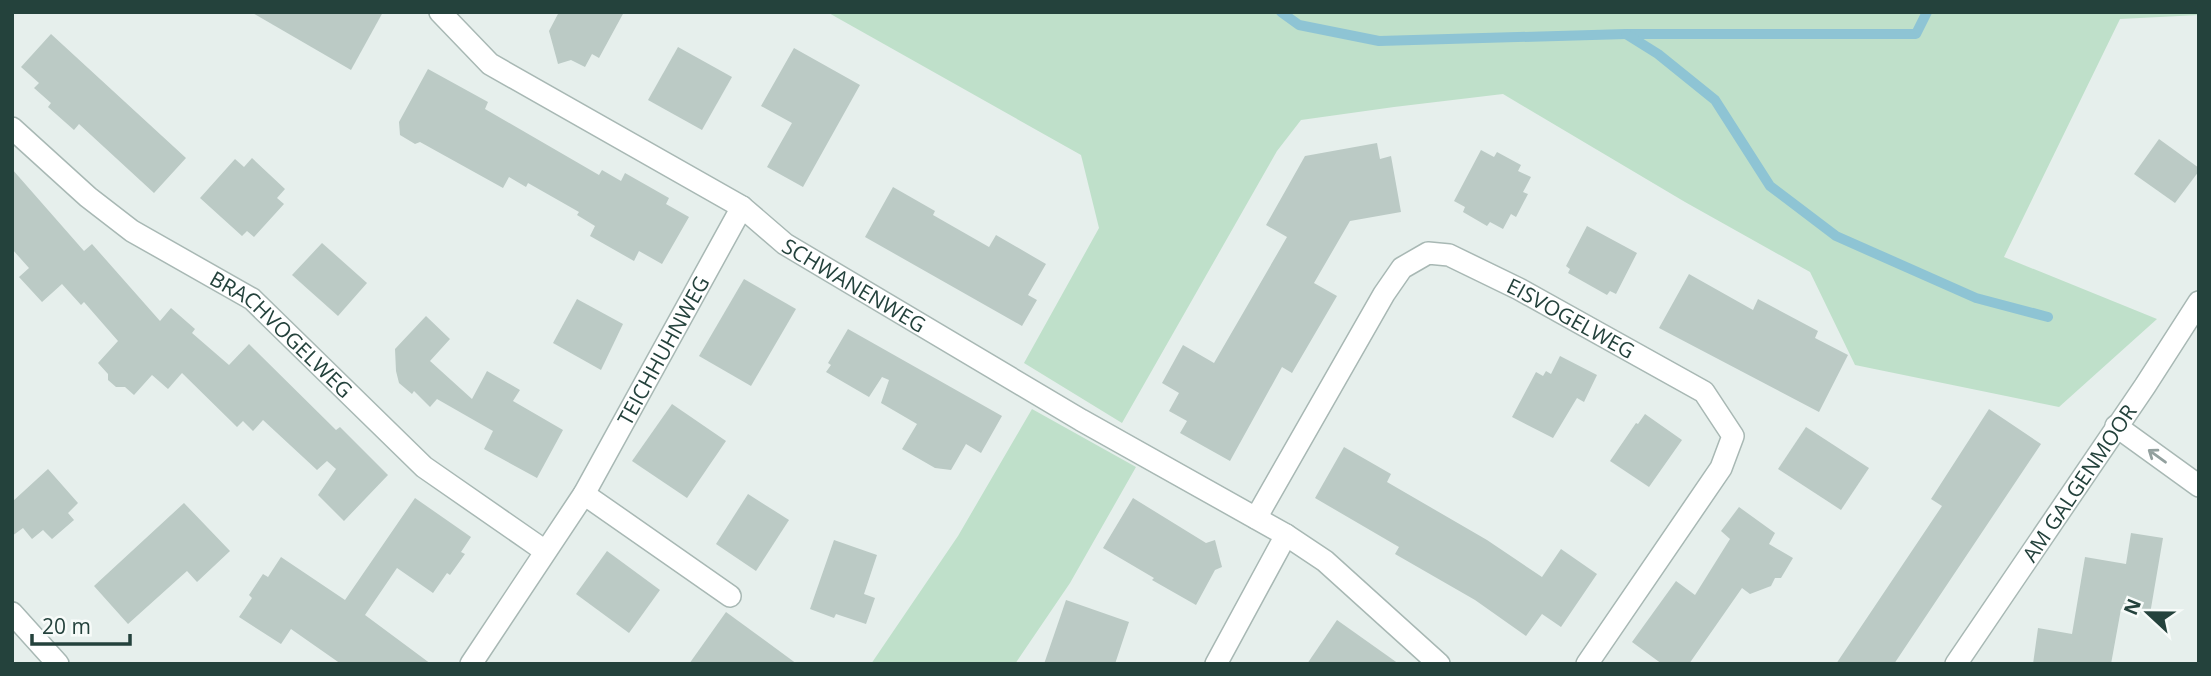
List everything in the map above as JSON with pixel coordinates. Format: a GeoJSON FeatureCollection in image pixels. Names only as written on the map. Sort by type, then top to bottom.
{"type":"FeatureCollection","features":[{"type":"Feature","properties":{"kind":"street","name":"SCHWANENWEG"},"geometry":{"type":"LineString","coordinates":[[440,12],[489,64],[742,207],[785,244],[1081,420],[1256,518],[1325,561],[1440,664]]}},
{"type":"Feature","properties":{"kind":"street","name":"BRACHVOGELWEG"},"geometry":{"type":"LineString","coordinates":[[12,128],[88,197],[132,231],[252,299],[424,467],[544,551]]}},
{"type":"Feature","properties":{"kind":"street","name":"TEICHHUHNWEG"},"geometry":{"type":"LineString","coordinates":[[471,664],[584,494],[742,207]]}},
{"type":"Feature","properties":{"kind":"street","name":"EISVOGELWEG"},"geometry":{"type":"LineString","coordinates":[[1256,518],[1384,294],[1402,268],[1428,253],[1449,255],[1518,289],[1704,392],[1733,436],[1721,468],[1587,664]]}},
{"type":"Feature","properties":{"kind":"street","name":"AM GALGENMOOR"},"geometry":{"type":"LineString","coordinates":[[1956,664],[2199,302]]}},
{"type":"Feature","properties":{"kind":"street"},"geometry":{"type":"LineString","coordinates":[[2116,426],[2199,486]]}},
{"type":"Feature","properties":{"kind":"street"},"geometry":{"type":"LineString","coordinates":[[584,494],[730,596]]}},
{"type":"Feature","properties":{"kind":"street"},"geometry":{"type":"LineString","coordinates":[[1216,664],[1286,536]]}},
{"type":"Feature","properties":{"kind":"street"},"geometry":{"type":"LineString","coordinates":[[12,613],[58,664]]}},
{"type":"Feature","properties":{"kind":"green space"},"geometry":{"type":"Polygon","coordinates":[[[827,12],[2199,12],[2199,15],[2120,19],[2004,257],[2157,319],[2059,407],[1855,365],[1810,272],[1685,202],[1503,94],[1301,120],[1277,151],[1122,423],[1024,363],[1099,228],[1081,155],[827,12]]]}},
{"type":"Feature","properties":{"kind":"green space"},"geometry":{"type":"Polygon","coordinates":[[[1032,409],[1136,467],[1070,583],[1015,664],[871,664],[958,536],[1032,409]]]}},
{"type":"Feature","properties":{"kind":"building"},"geometry":{"type":"Polygon","coordinates":[[[251,12],[383,12],[351,70],[251,12]]]}},
{"type":"Feature","properties":{"kind":"building"},"geometry":{"type":"Polygon","coordinates":[[[559,12],[624,12],[599,58],[592,54],[585,67],[571,60],[558,64],[549,31],[559,12]]]}},
{"type":"Feature","properties":{"kind":"building"},"geometry":{"type":"Polygon","coordinates":[[[51,34],[186,158],[154,193],[79,124],[74,130],[48,107],[51,103],[34,88],[39,83],[21,67],[51,34]]]}},
{"type":"Feature","properties":{"kind":"building"},"geometry":{"type":"Polygon","coordinates":[[[678,47],[732,77],[702,130],[648,100],[678,47]]]}},
{"type":"Feature","properties":{"kind":"building"},"geometry":{"type":"Polygon","coordinates":[[[794,48],[860,85],[803,187],[767,167],[792,123],[761,106],[794,48]]]}},
{"type":"Feature","properties":{"kind":"building"},"geometry":{"type":"Polygon","coordinates":[[[428,69],[488,102],[485,109],[599,175],[602,170],[621,181],[625,173],[669,198],[666,204],[689,217],[662,264],[639,251],[634,261],[590,236],[595,226],[577,215],[579,212],[528,183],[526,187],[509,177],[503,188],[420,142],[415,144],[400,135],[399,122],[428,69]]]}},
{"type":"Feature","properties":{"kind":"building"},"geometry":{"type":"Polygon","coordinates":[[[2159,139],[2199,168],[2175,203],[2134,174],[2159,139]]]}},
{"type":"Feature","properties":{"kind":"building"},"geometry":{"type":"Polygon","coordinates":[[[1377,143],[1380,159],[1391,156],[1401,212],[1350,221],[1314,283],[1337,296],[1292,373],[1282,367],[1230,461],[1180,433],[1187,421],[1169,411],[1179,393],[1162,383],[1183,345],[1214,363],[1287,237],[1266,225],[1305,156],[1377,143]]]}},
{"type":"Feature","properties":{"kind":"building"},"geometry":{"type":"Polygon","coordinates":[[[1481,150],[1494,157],[1497,152],[1521,165],[1518,171],[1531,177],[1523,192],[1528,194],[1516,217],[1511,214],[1503,229],[1490,222],[1487,226],[1463,212],[1465,207],[1454,201],[1481,150]]]}},
{"type":"Feature","properties":{"kind":"building"},"geometry":{"type":"Polygon","coordinates":[[[252,158],[285,189],[277,198],[284,204],[254,237],[247,231],[242,236],[200,198],[235,159],[244,167],[252,158]]]}},
{"type":"Feature","properties":{"kind":"building"},"geometry":{"type":"Polygon","coordinates":[[[12,169],[84,251],[92,244],[160,321],[171,308],[195,329],[192,333],[229,365],[249,344],[336,430],[340,427],[388,475],[344,521],[318,495],[336,469],[327,461],[317,470],[263,420],[253,431],[243,421],[237,427],[182,373],[168,389],[152,375],[134,395],[125,387],[116,387],[108,380],[108,374],[98,363],[118,341],[84,302],[81,305],[62,284],[42,302],[19,277],[29,268],[12,249],[12,169]]]}},
{"type":"Feature","properties":{"kind":"building"},"geometry":{"type":"Polygon","coordinates":[[[893,187],[935,211],[933,215],[989,247],[996,235],[1046,264],[1028,295],[1037,300],[1022,326],[865,237],[893,187]]]}},
{"type":"Feature","properties":{"kind":"building"},"geometry":{"type":"Polygon","coordinates":[[[1587,226],[1637,253],[1616,294],[1610,291],[1607,295],[1568,273],[1570,269],[1566,266],[1587,226]]]}},
{"type":"Feature","properties":{"kind":"building"},"geometry":{"type":"Polygon","coordinates":[[[322,243],[367,283],[338,316],[292,275],[322,243]]]}},
{"type":"Feature","properties":{"kind":"building"},"geometry":{"type":"Polygon","coordinates":[[[1689,274],[1753,310],[1758,299],[1818,331],[1815,338],[1848,355],[1819,412],[1659,328],[1689,274]]]}},
{"type":"Feature","properties":{"kind":"building"},"geometry":{"type":"Polygon","coordinates":[[[744,279],[796,309],[751,386],[699,356],[744,279]]]}},
{"type":"Feature","properties":{"kind":"building"},"geometry":{"type":"Polygon","coordinates":[[[577,299],[623,324],[601,370],[553,343],[577,299]]]}},
{"type":"Feature","properties":{"kind":"building"},"geometry":{"type":"Polygon","coordinates":[[[426,316],[450,339],[430,361],[472,399],[487,371],[520,390],[513,401],[563,430],[537,478],[484,449],[493,431],[437,399],[430,407],[414,391],[412,394],[399,383],[395,349],[426,316]]]}},
{"type":"Feature","properties":{"kind":"building"},"geometry":{"type":"Polygon","coordinates":[[[848,329],[1002,416],[981,453],[966,444],[951,470],[935,468],[902,449],[917,424],[881,403],[889,380],[882,377],[869,397],[826,372],[831,365],[828,363],[848,329]]]}},
{"type":"Feature","properties":{"kind":"building"},"geometry":{"type":"Polygon","coordinates":[[[1560,356],[1597,375],[1584,402],[1577,398],[1553,438],[1512,417],[1536,372],[1543,376],[1546,371],[1551,374],[1560,356]]]}},
{"type":"Feature","properties":{"kind":"building"},"geometry":{"type":"Polygon","coordinates":[[[672,404],[726,441],[687,498],[632,461],[672,404]]]}},
{"type":"Feature","properties":{"kind":"building"},"geometry":{"type":"Polygon","coordinates":[[[1989,409],[2041,444],[1894,664],[1836,664],[1942,506],[1931,499],[1989,409]]]}},
{"type":"Feature","properties":{"kind":"building"},"geometry":{"type":"Polygon","coordinates":[[[1645,414],[1682,440],[1649,487],[1610,461],[1645,414]]]}},
{"type":"Feature","properties":{"kind":"building"},"geometry":{"type":"Polygon","coordinates":[[[1806,427],[1869,468],[1841,510],[1778,469],[1806,427]]]}},
{"type":"Feature","properties":{"kind":"building"},"geometry":{"type":"Polygon","coordinates":[[[1344,447],[1391,474],[1387,482],[1487,540],[1542,577],[1561,549],[1597,574],[1561,627],[1542,614],[1526,636],[1475,600],[1395,554],[1399,547],[1315,498],[1344,447]]]}},
{"type":"Feature","properties":{"kind":"building"},"geometry":{"type":"Polygon","coordinates":[[[48,469],[78,503],[68,513],[74,520],[52,539],[43,530],[32,539],[23,528],[12,536],[12,502],[48,469]]]}},
{"type":"Feature","properties":{"kind":"building"},"geometry":{"type":"Polygon","coordinates":[[[748,494],[789,520],[756,571],[716,544],[748,494]]]}},
{"type":"Feature","properties":{"kind":"building"},"geometry":{"type":"Polygon","coordinates":[[[415,498],[471,537],[461,552],[465,554],[433,593],[397,568],[365,615],[431,664],[341,664],[291,629],[281,644],[239,617],[263,574],[268,577],[281,557],[345,600],[415,498]]]}},
{"type":"Feature","properties":{"kind":"building"},"geometry":{"type":"Polygon","coordinates":[[[1133,498],[1206,543],[1215,540],[1222,567],[1215,570],[1196,605],[1103,548],[1133,498]]]}},
{"type":"Feature","properties":{"kind":"building"},"geometry":{"type":"Polygon","coordinates":[[[184,503],[230,551],[197,582],[187,571],[128,624],[94,586],[184,503]]]}},
{"type":"Feature","properties":{"kind":"building"},"geometry":{"type":"Polygon","coordinates":[[[1739,507],[1775,533],[1769,544],[1793,558],[1781,578],[1775,578],[1771,586],[1750,594],[1742,588],[1689,664],[1662,664],[1632,642],[1676,581],[1695,595],[1730,539],[1721,531],[1739,507]]]}},
{"type":"Feature","properties":{"kind":"building"},"geometry":{"type":"Polygon","coordinates":[[[2131,533],[2163,538],[2150,614],[2121,609],[2111,664],[2033,664],[2038,628],[2072,634],[2085,557],[2126,564],[2131,533]]]}},
{"type":"Feature","properties":{"kind":"building"},"geometry":{"type":"Polygon","coordinates":[[[834,540],[877,555],[864,594],[875,598],[866,624],[836,614],[834,618],[810,609],[834,540]]]}},
{"type":"Feature","properties":{"kind":"building"},"geometry":{"type":"Polygon","coordinates":[[[607,551],[660,590],[629,633],[576,594],[607,551]]]}},
{"type":"Feature","properties":{"kind":"building"},"geometry":{"type":"Polygon","coordinates":[[[1066,600],[1129,622],[1115,664],[1044,664],[1066,600]]]}},
{"type":"Feature","properties":{"kind":"building"},"geometry":{"type":"Polygon","coordinates":[[[726,612],[797,664],[689,664],[726,612]]]}},
{"type":"Feature","properties":{"kind":"building"},"geometry":{"type":"Polygon","coordinates":[[[1337,620],[1399,664],[1307,664],[1337,620]]]}},
{"type":"Feature","properties":{"kind":"waterway"},"geometry":{"type":"LineString","coordinates":[[1281,12],[1299,25],[1379,41],[1626,34],[1916,34],[1927,12]]}},
{"type":"Feature","properties":{"kind":"waterway"},"geometry":{"type":"LineString","coordinates":[[1626,34],[1658,54],[1715,100],[1770,186],[1836,236],[1976,298],[2048,317]]}}]}
